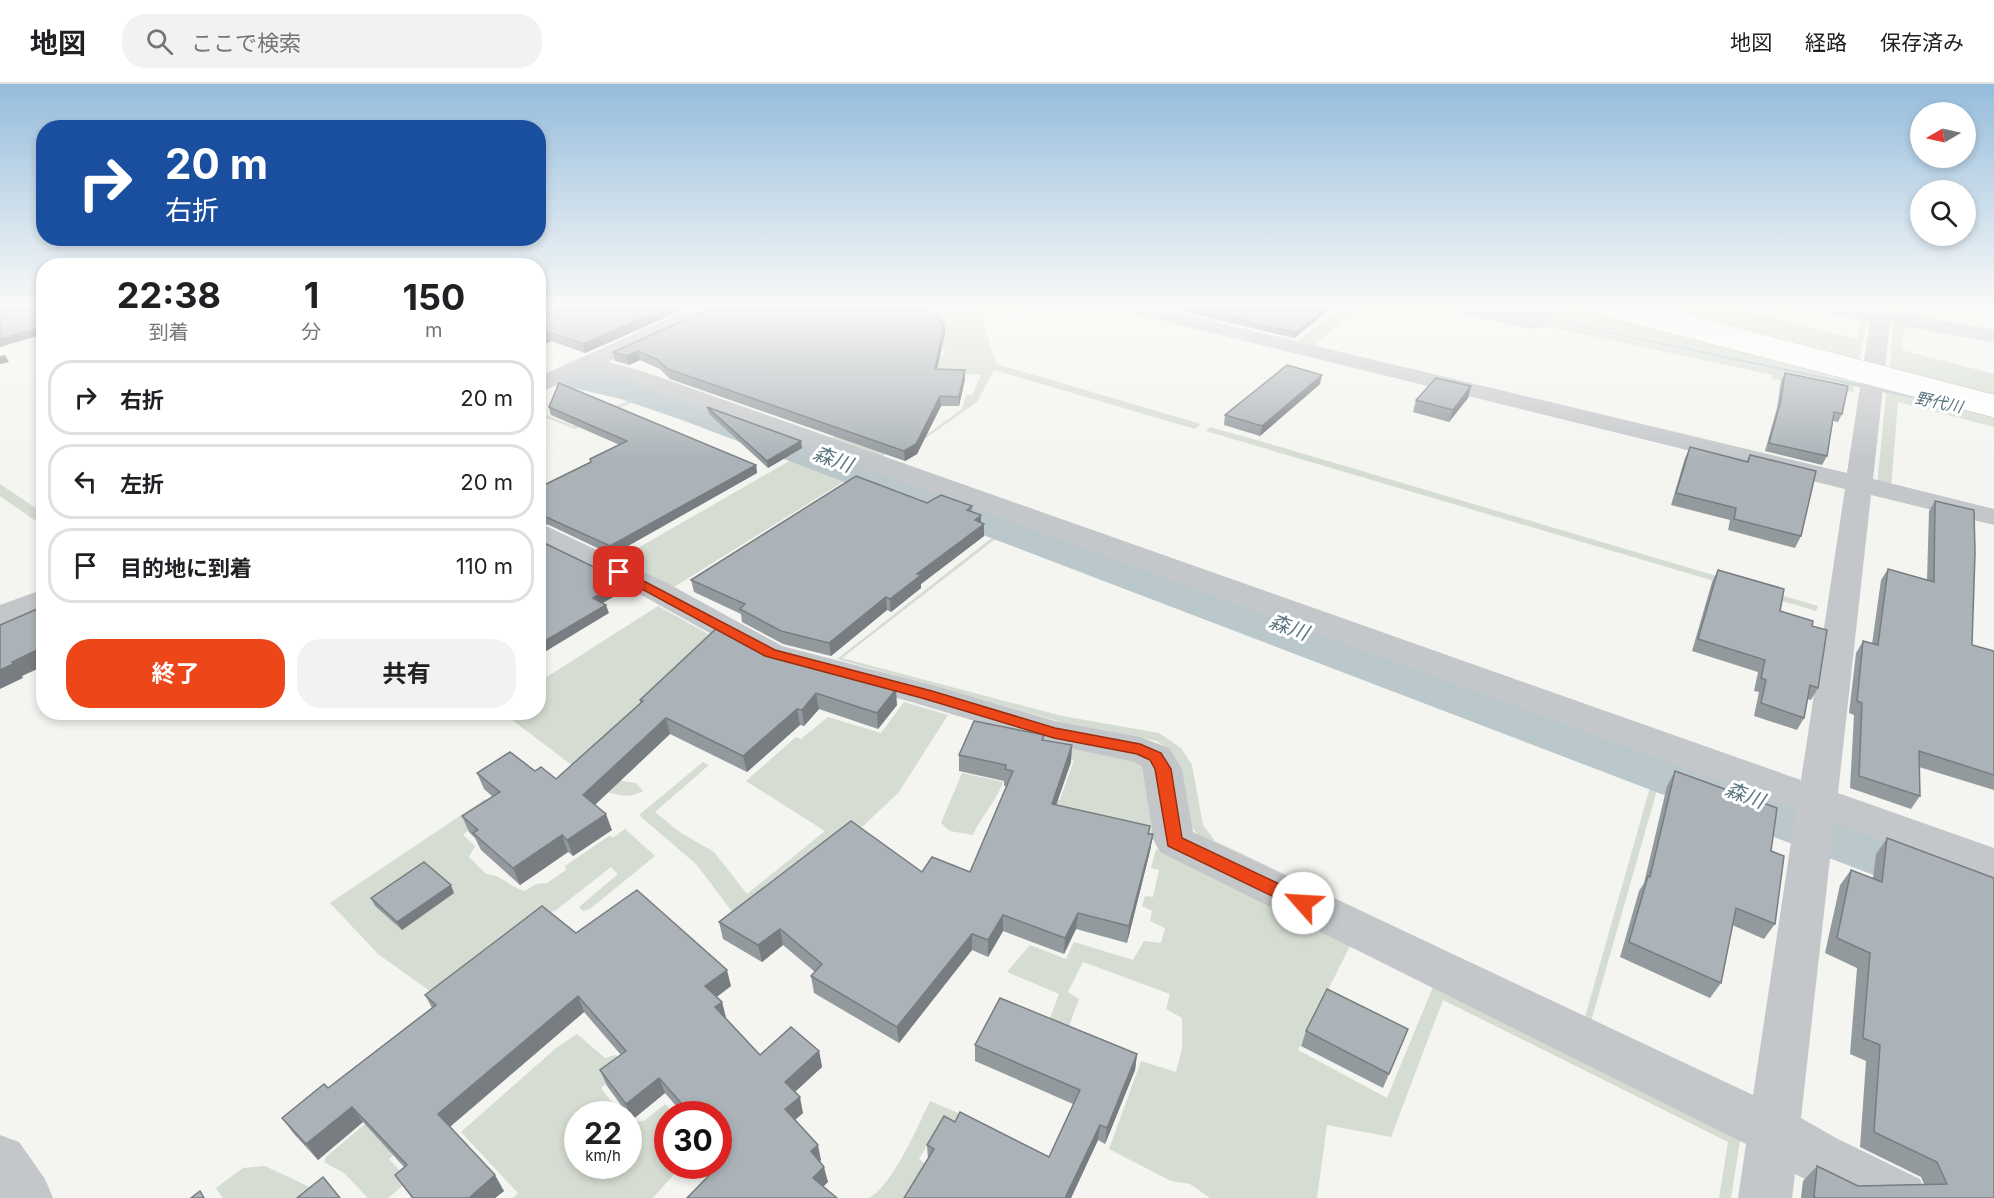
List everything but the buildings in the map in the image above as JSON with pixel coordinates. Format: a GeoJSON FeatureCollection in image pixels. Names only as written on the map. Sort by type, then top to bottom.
{"type":"FeatureCollection","features":[{"type":"Feature","properties":{"kind":"highway"},"geometry":{"type":"LineString","coordinates":[[1808,357],[1994,406]]}},
{"type":"Feature","properties":{"kind":"street"},"geometry":{"type":"LineString","coordinates":[[546,383],[604,357]]}},
{"type":"Feature","properties":{"kind":"street"},"geometry":{"type":"LineString","coordinates":[[1336,357],[1858,486],[1994,517]]}},
{"type":"Feature","properties":{"kind":"street"},"geometry":{"type":"LineString","coordinates":[[1766,1198],[1876,357]]}},
{"type":"Feature","properties":{"kind":"street"},"geometry":{"type":"LineString","coordinates":[[591,364],[634,376],[873,470],[1815,813],[1994,865]]}},
{"type":"Feature","properties":{"kind":"street"},"geometry":{"type":"LineString","coordinates":[[546,537],[656,590],[770,653],[927,695],[1054,733],[1140,750],[1156,757],[1163,769],[1174,841],[1774,1131],[1817,1157],[1901,1198]]}},
{"type":"Feature","properties":{"kind":"street"},"geometry":{"type":"LineString","coordinates":[[0,616],[36,601]]}},
{"type":"Feature","properties":{"kind":"street"},"geometry":{"type":"LineString","coordinates":[[0,1161],[26,1198]]}},
{"type":"Feature","properties":{"kind":"shaded area"},"geometry":{"type":"Polygon","coordinates":[[[934,357],[994,357],[996,364],[1201,424],[1195,429],[994,370],[977,402],[910,449],[899,445],[881,457],[830,439],[839,433],[924,437],[962,409],[966,395],[972,395],[981,375],[931,373],[934,357]]]}},
{"type":"Feature","properties":{"kind":"shaded area"},"geometry":{"type":"Polygon","coordinates":[[[1689,357],[1715,357],[1854,386],[1853,392],[1772,379],[1773,375],[1689,357]]]}},
{"type":"Feature","properties":{"kind":"shaded area"},"geometry":{"type":"Polygon","coordinates":[[[1734,357],[1860,357],[1855,382],[1734,357]]]}},
{"type":"Feature","properties":{"kind":"shaded area"},"geometry":{"type":"Polygon","coordinates":[[[1891,357],[1929,357],[1994,374],[1994,411],[1889,389],[1891,357]]]}},
{"type":"Feature","properties":{"kind":"shaded area"},"geometry":{"type":"Polygon","coordinates":[[[577,377],[632,390],[736,427],[731,429],[644,397],[575,429],[546,418],[546,415],[574,426],[632,399],[605,388],[571,380],[577,377]]]}},
{"type":"Feature","properties":{"kind":"shaded area"},"geometry":{"type":"Polygon","coordinates":[[[1886,393],[1994,415],[1994,427],[1898,402],[1891,487],[1877,486],[1886,393]]]}},
{"type":"Feature","properties":{"kind":"shaded area"},"geometry":{"type":"Polygon","coordinates":[[[1210,427],[1818,606],[1816,611],[1206,431],[1210,427]]]}},
{"type":"Feature","properties":{"kind":"shaded area"},"geometry":{"type":"Polygon","coordinates":[[[805,452],[859,472],[674,587],[617,560],[805,452]]]}},
{"type":"Feature","properties":{"kind":"shaded area"},"geometry":{"type":"Polygon","coordinates":[[[0,484],[36,508],[36,521],[0,496],[0,484]]]}},
{"type":"Feature","properties":{"kind":"shaded area"},"geometry":{"type":"Polygon","coordinates":[[[1007,526],[1663,769],[1590,1025],[1201,839],[1190,825],[1169,750],[1157,741],[1061,722],[837,659],[1007,526]],[[1007,530],[842,658],[1062,716],[1159,733],[1181,748],[1192,765],[1203,825],[1215,841],[1585,1017],[1654,773],[1639,765],[1007,530]]]}},
{"type":"Feature","properties":{"kind":"shaded area"},"geometry":{"type":"Polygon","coordinates":[[[658,606],[712,636],[589,767],[622,781],[636,783],[643,791],[638,793],[625,796],[607,792],[512,720],[546,720],[546,678],[658,606]]]}},
{"type":"Feature","properties":{"kind":"shaded area"},"geometry":{"type":"Polygon","coordinates":[[[904,702],[948,715],[899,792],[862,827],[854,825],[736,917],[697,865],[639,815],[703,762],[709,765],[655,812],[681,833],[714,852],[747,894],[825,831],[746,781],[796,737],[801,739],[828,717],[881,733],[904,702]]]}},
{"type":"Feature","properties":{"kind":"shaded area"},"geometry":{"type":"Polygon","coordinates":[[[983,725],[1143,762],[1156,841],[1052,816],[1056,800],[1060,800],[1074,760],[1045,754],[983,725]]]}},
{"type":"Feature","properties":{"kind":"shaded area"},"geometry":{"type":"Polygon","coordinates":[[[962,773],[1003,782],[973,835],[950,831],[941,823],[962,773]]]}},
{"type":"Feature","properties":{"kind":"shaded area"},"geometry":{"type":"Polygon","coordinates":[[[485,799],[496,804],[463,835],[475,846],[469,857],[486,874],[525,891],[536,884],[547,883],[566,870],[565,866],[609,836],[614,837],[625,829],[655,856],[590,909],[583,911],[579,907],[618,874],[611,867],[556,910],[537,918],[434,994],[378,954],[330,903],[485,799]]]}},
{"type":"Feature","properties":{"kind":"shaded area"},"geometry":{"type":"Polygon","coordinates":[[[1156,849],[1352,942],[1298,1050],[1387,1098],[1435,982],[1741,1134],[1731,1198],[1719,1198],[1728,1142],[1443,1000],[1391,1137],[1327,1125],[1317,1198],[1210,1198],[1190,1184],[1171,1181],[1109,1149],[1141,1061],[1176,1072],[1182,1049],[1182,1018],[1166,1009],[1170,994],[1083,962],[1068,992],[1079,999],[1068,1029],[1049,1021],[1059,994],[1007,972],[1030,945],[1066,959],[1074,942],[1133,960],[1144,941],[1161,943],[1165,928],[1150,921],[1152,911],[1142,906],[1145,896],[1153,897],[1159,870],[1151,868],[1156,849]]]}},
{"type":"Feature","properties":{"kind":"shaded area"},"geometry":{"type":"Polygon","coordinates":[[[577,1034],[605,1058],[616,1055],[627,1066],[601,1088],[611,1101],[564,1101],[564,1179],[642,1179],[642,1121],[654,1113],[654,1179],[670,1179],[653,1198],[513,1198],[518,1193],[461,1132],[556,1048],[577,1034]]]}},
{"type":"Feature","properties":{"kind":"shaded area"},"geometry":{"type":"Polygon","coordinates":[[[930,1101],[963,1115],[955,1130],[933,1135],[919,1159],[927,1166],[924,1198],[869,1198],[887,1181],[895,1169],[930,1101]]]}},
{"type":"Feature","properties":{"kind":"shaded area"},"geometry":{"type":"Polygon","coordinates":[[[366,1123],[403,1146],[389,1159],[409,1180],[388,1198],[368,1198],[344,1173],[324,1162],[326,1157],[366,1123]]]}},
{"type":"Feature","properties":{"kind":"shaded area"},"geometry":{"type":"Polygon","coordinates":[[[265,1166],[316,1190],[306,1198],[223,1198],[216,1188],[243,1168],[265,1166]]]}},
{"type":"Feature","properties":{"kind":"waterway","name":"野代川"},"geometry":{"type":"LineString","coordinates":[[1724,357],[1920,398]]}},
{"type":"Feature","properties":{"kind":"waterway","name":"森川"},"geometry":{"type":"LineString","coordinates":[[581,376],[635,388],[699,410],[1994,887]]}},
{"type":"Feature","properties":{"kind":"route"},"geometry":{"type":"LineString","coordinates":[[619,572],[770,653],[927,695],[1054,733],[1140,750],[1156,757],[1163,769],[1174,841],[1303,903]]}}]}
